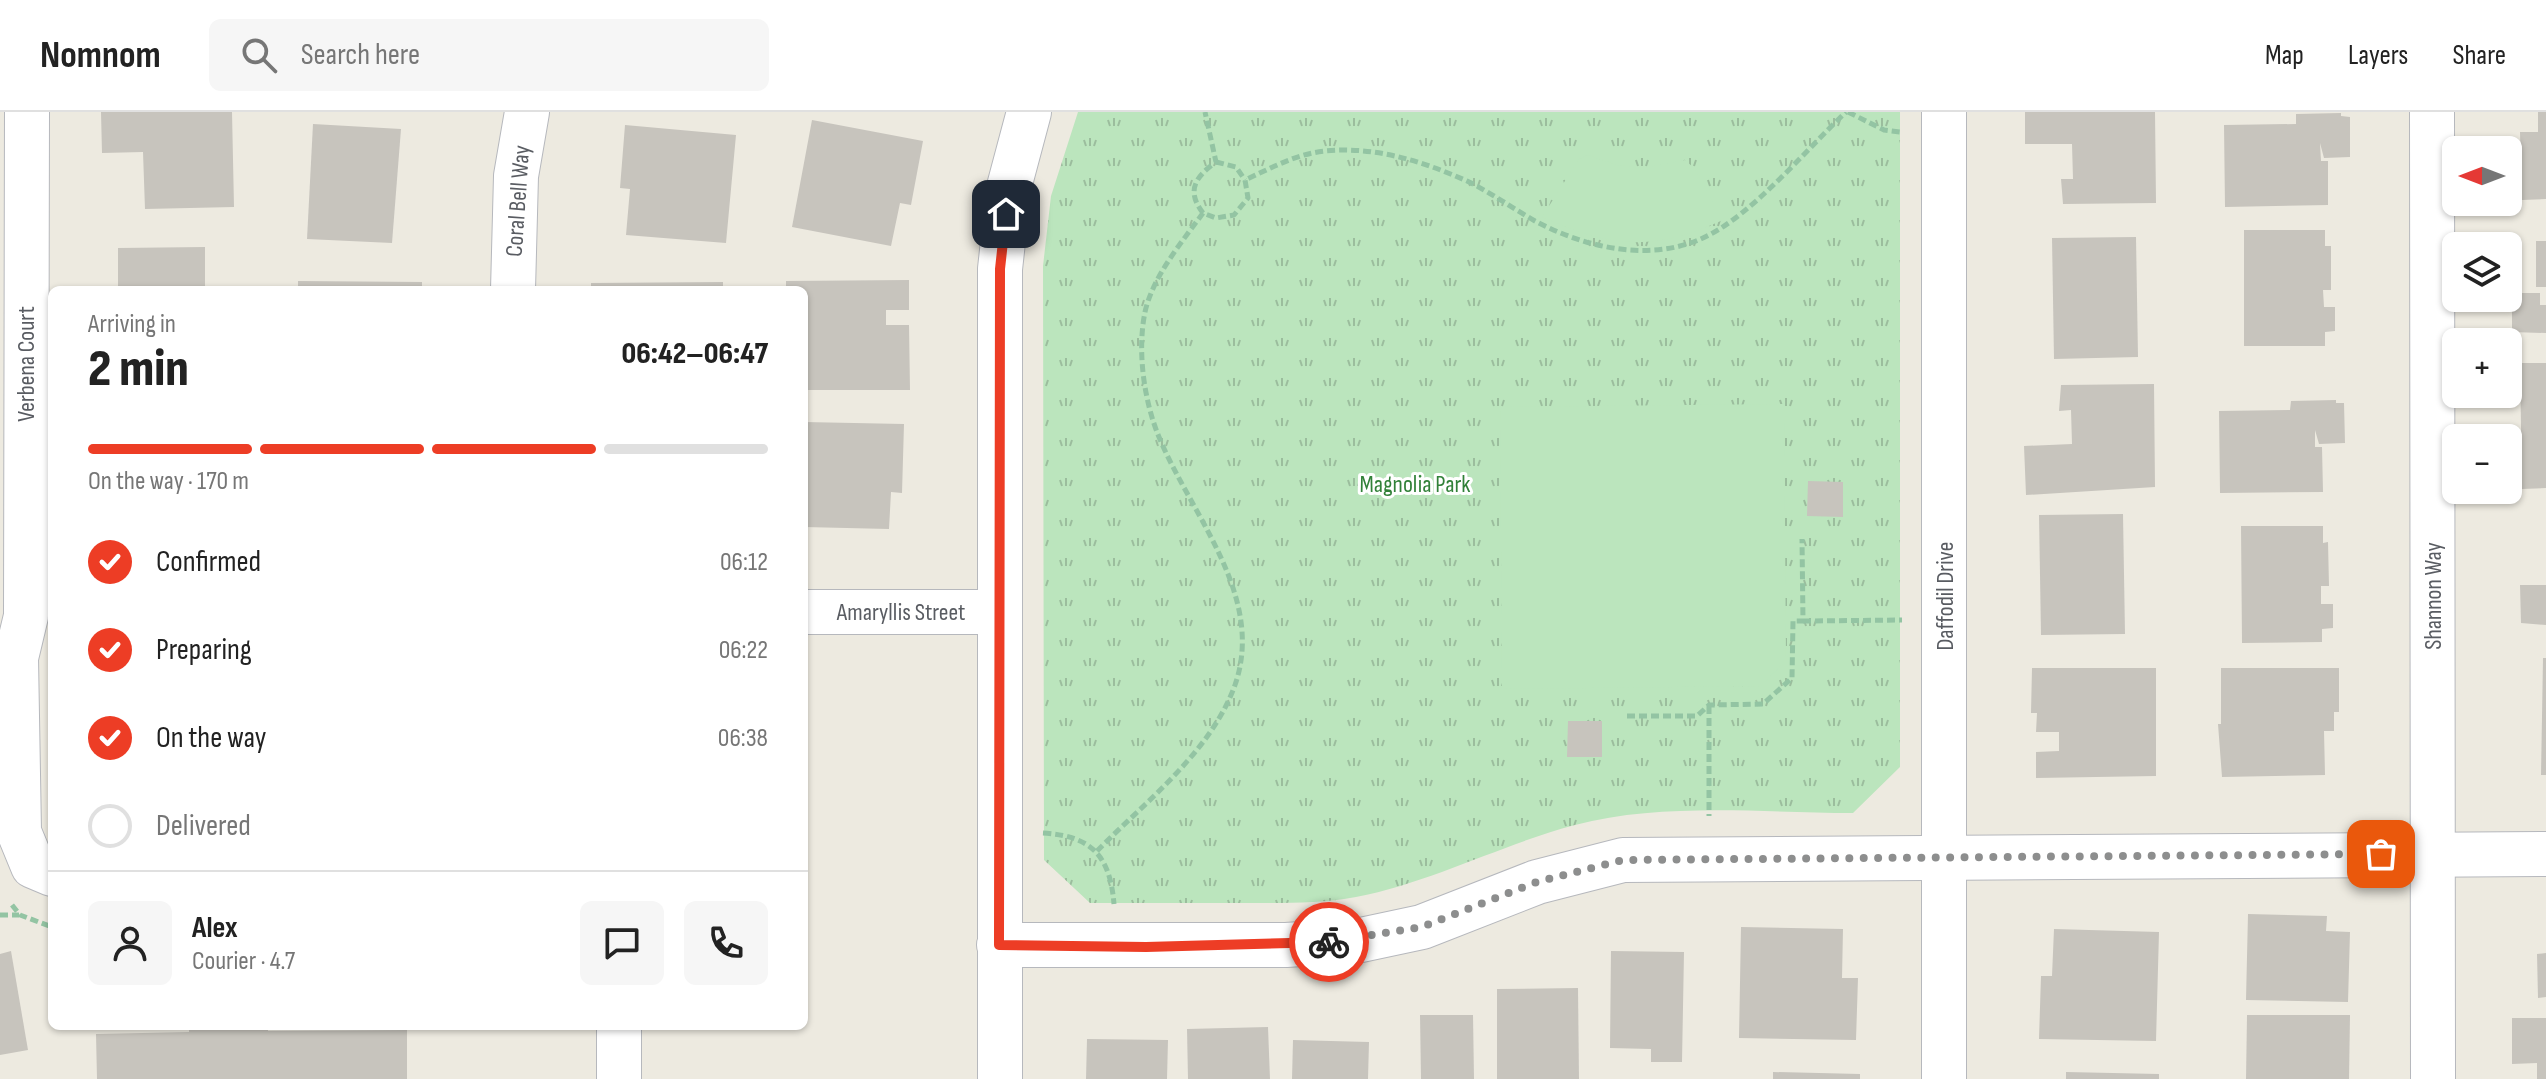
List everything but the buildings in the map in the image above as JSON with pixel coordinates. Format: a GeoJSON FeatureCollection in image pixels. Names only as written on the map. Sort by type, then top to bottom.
{"type":"FeatureCollection","features":[{"type":"Feature","properties":{"kind":"street","name":"Verbena Court"},"geometry":{"type":"LineString","coordinates":[[27,112],[26,616],[16,658],[19,832],[33,866],[48,872]]}},
{"type":"Feature","properties":{"kind":"street","name":"Coral Bell Way"},"geometry":{"type":"LineString","coordinates":[[513,286],[516,176],[527,112]]}},
{"type":"Feature","properties":{"kind":"street"},"geometry":{"type":"LineString","coordinates":[[1000,1079],[1000,269],[1009,187],[1029,112]]}},
{"type":"Feature","properties":{"kind":"street","name":"Daffodil Drive"},"geometry":{"type":"LineString","coordinates":[[1944,112],[1944,1079]]}},
{"type":"Feature","properties":{"kind":"street","name":"Shannon Way"},"geometry":{"type":"LineString","coordinates":[[2432,112],[2433,1079]]}},
{"type":"Feature","properties":{"kind":"street","name":"Amaryllis Street"},"geometry":{"type":"LineString","coordinates":[[808,612],[999,612]]}},
{"type":"Feature","properties":{"kind":"street"},"geometry":{"type":"LineString","coordinates":[[999,945],[1286,945],[1361,940],[1422,927],[1537,882],[1623,860],[2546,854]]}},
{"type":"Feature","properties":{"kind":"street"},"geometry":{"type":"LineString","coordinates":[[619,1030],[619,1079]]}},
{"type":"Feature","properties":{"kind":"path"},"geometry":{"type":"LineString","coordinates":[[1205,112],[1216,162]]}},
{"type":"Feature","properties":{"kind":"path"},"geometry":{"type":"LineString","coordinates":[[1245,180],[1291,159],[1324,151],[1366,151],[1402,157],[1468,182],[1538,223],[1603,246],[1634,252],[1702,239],[1727,226],[1847,112],[1884,130],[1905,132]]}},
{"type":"Feature","properties":{"kind":"path"},"geometry":{"type":"LineString","coordinates":[[1216,162],[1236,167],[1245,180],[1248,198],[1234,215],[1216,218],[1203,213],[1195,202],[1193,188],[1199,175],[1216,162]]}},
{"type":"Feature","properties":{"kind":"path"},"geometry":{"type":"LineString","coordinates":[[1097,851],[1211,732],[1235,684],[1243,639],[1238,600],[1158,435],[1143,373],[1145,311],[1168,263],[1203,213]]}},
{"type":"Feature","properties":{"kind":"path"},"geometry":{"type":"LineString","coordinates":[[1802,539],[1803,621]]}},
{"type":"Feature","properties":{"kind":"path"},"geometry":{"type":"LineString","coordinates":[[1627,716],[1697,716],[1709,705],[1763,704],[1792,678],[1793,621],[1905,620]]}},
{"type":"Feature","properties":{"kind":"path"},"geometry":{"type":"LineString","coordinates":[[1709,705],[1709,817]]}},
{"type":"Feature","properties":{"kind":"path"},"geometry":{"type":"LineString","coordinates":[[1038,833],[1077,839],[1097,851],[1112,882],[1114,909]]}},
{"type":"Feature","properties":{"kind":"path"},"geometry":{"type":"LineString","coordinates":[[0,915],[20,915]]}},
{"type":"Feature","properties":{"kind":"green space","name":"Magnolia Park"},"geometry":{"type":"Polygon","coordinates":[[[1078,112],[1900,112],[1900,767],[1853,813],[1713,810],[1609,818],[1547,833],[1412,882],[1356,897],[1299,903],[1090,903],[1044,860],[1043,266],[1051,196],[1078,112]]]}},
{"type":"Feature","properties":{"kind":"green space"},"geometry":{"type":"Polygon","coordinates":[[[1588,155],[1617,165],[1643,168],[1685,160],[1694,168],[1723,220],[1675,237],[1632,242],[1590,235],[1542,217],[1579,159],[1588,155]]]}},
{"type":"Feature","properties":{"kind":"green space"},"geometry":{"type":"Polygon","coordinates":[[[1784,404],[1786,660],[1761,686],[1502,689],[1500,407],[1784,404]]]}},
{"type":"Feature","properties":{"kind":"way so far"},"geometry":{"type":"LineString","coordinates":[[1329,942],[1361,940],[1422,927],[1537,882],[1623,860],[1708,856],[2381,854]]}},
{"type":"Feature","properties":{"kind":"route"},"geometry":{"type":"LineString","coordinates":[[1006,214],[1000,269],[999,945],[1146,947],[1329,942]]}}]}
